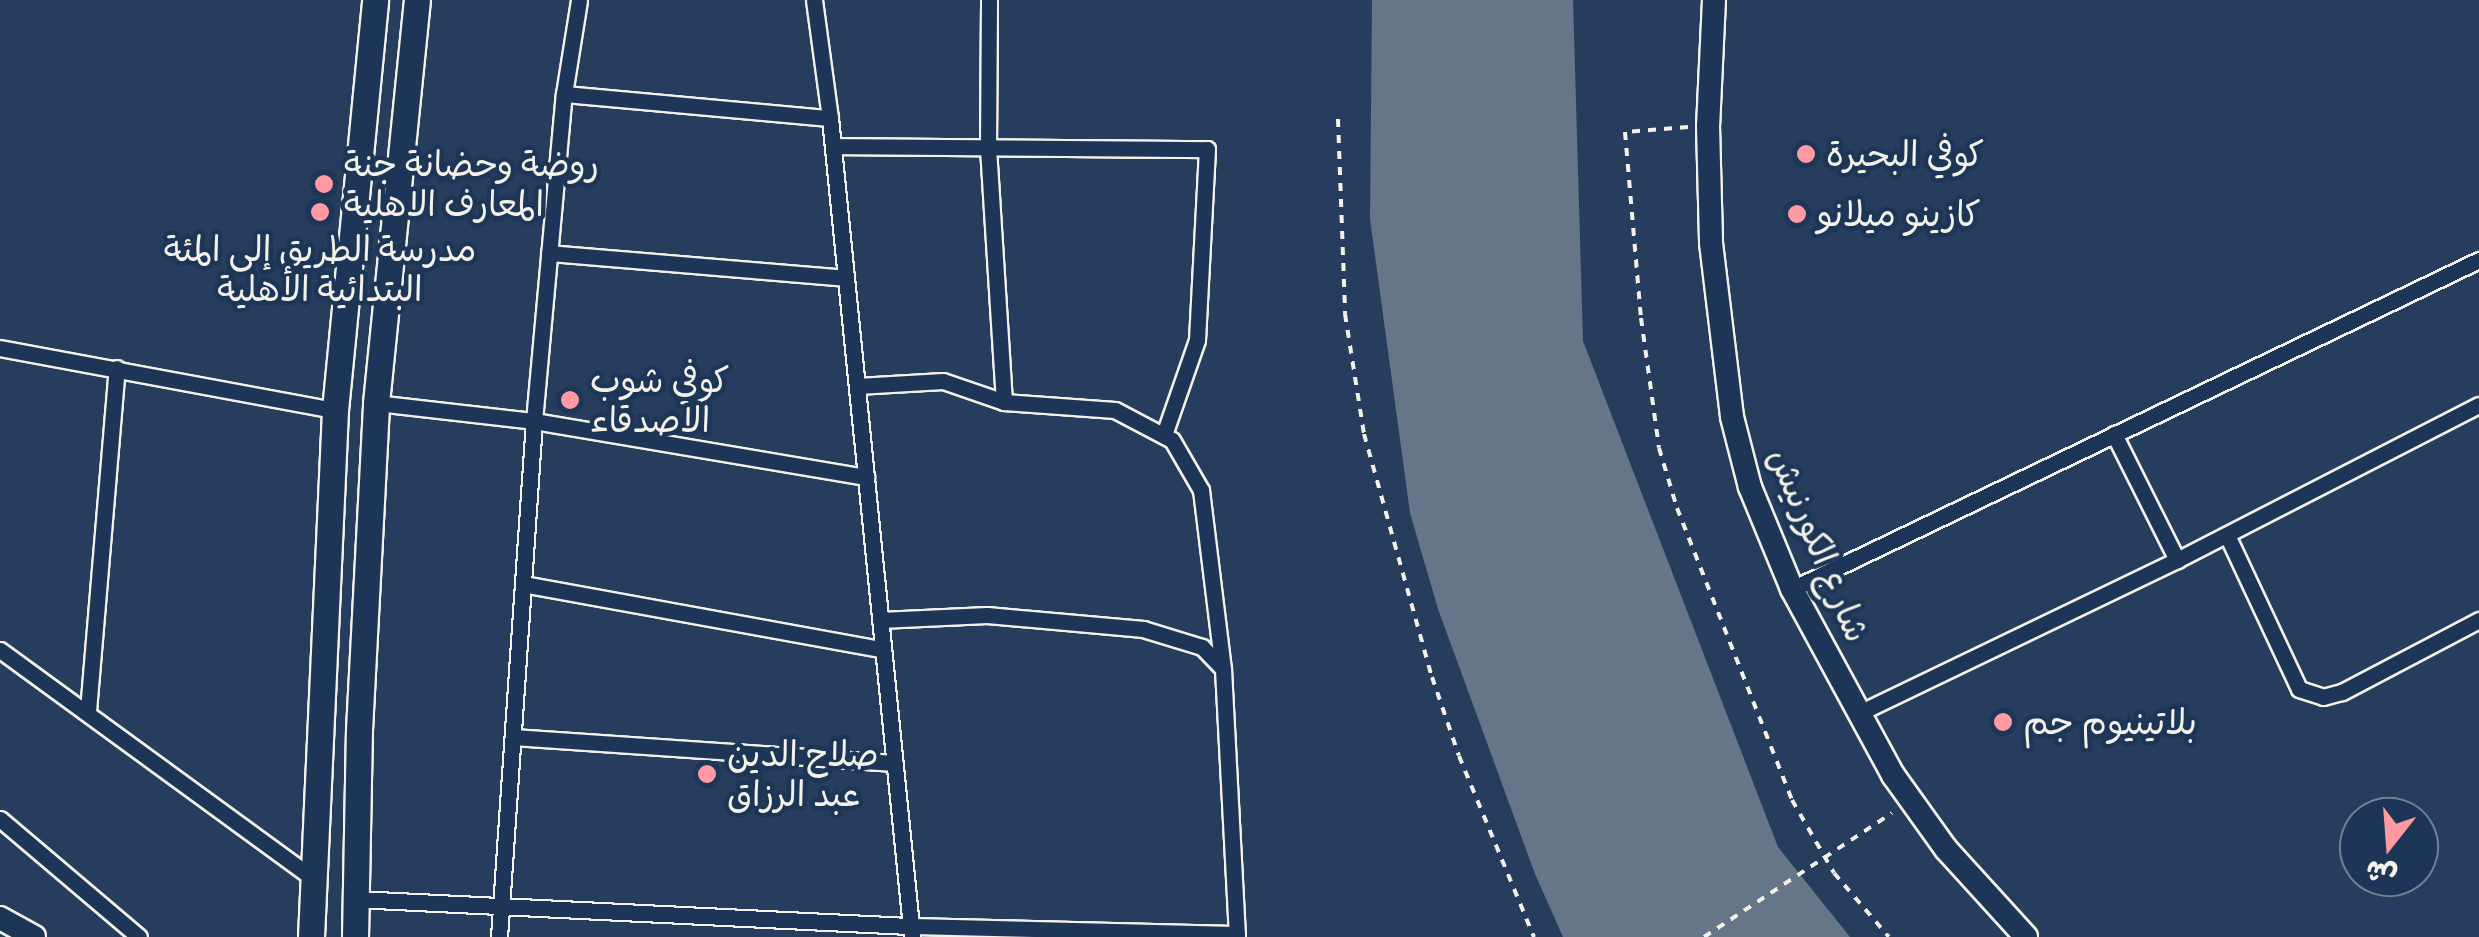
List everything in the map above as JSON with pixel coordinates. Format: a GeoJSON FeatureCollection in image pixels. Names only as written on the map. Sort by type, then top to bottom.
{"type":"FeatureCollection","features":[{"type":"Feature","properties":{"kind":"main road"},"geometry":{"type":"LineString","coordinates":[[311,937],[336,410],[375,0]]}},
{"type":"Feature","properties":{"kind":"main road"},"geometry":{"type":"LineString","coordinates":[[355,937],[376,403],[417,0]]}},
{"type":"Feature","properties":{"kind":"street"},"geometry":{"type":"LineString","coordinates":[[500,937],[534,421],[564,94],[579,0]]}},
{"type":"Feature","properties":{"kind":"street"},"geometry":{"type":"LineString","coordinates":[[814,0],[833,146],[911,931]]}},
{"type":"Feature","properties":{"kind":"street"},"geometry":{"type":"LineString","coordinates":[[989,0],[988,148],[1004,402]]}},
{"type":"Feature","properties":{"kind":"street","name":"شارع الكورنيش"},"geometry":{"type":"LineString","coordinates":[[1714,0],[1708,126],[1715,301],[1732,417],[1756,504],[1792,590],[1857,714],[1910,800],[1946,850],[2026,937]]}},
{"type":"Feature","properties":{"kind":"street"},"geometry":{"type":"LineString","coordinates":[[564,94],[830,118]]}},
{"type":"Feature","properties":{"kind":"street"},"geometry":{"type":"LineString","coordinates":[[833,146],[1207,149],[1197,340],[1164,435]]}},
{"type":"Feature","properties":{"kind":"street"},"geometry":{"type":"LineString","coordinates":[[549,253],[846,278]]}},
{"type":"Feature","properties":{"kind":"street"},"geometry":{"type":"LineString","coordinates":[[1792,590],[2479,260]]}},
{"type":"Feature","properties":{"kind":"street"},"geometry":{"type":"LineString","coordinates":[[0,348],[336,410]]}},
{"type":"Feature","properties":{"kind":"street"},"geometry":{"type":"LineString","coordinates":[[88,711],[117,368]]}},
{"type":"Feature","properties":{"kind":"street"},"geometry":{"type":"LineString","coordinates":[[355,898],[911,931],[1237,935],[1223,669],[1201,490],[1172,440],[1115,410],[1004,402],[943,381],[856,386]]}},
{"type":"Feature","properties":{"kind":"street"},"geometry":{"type":"LineString","coordinates":[[376,403],[534,421],[866,477]]}},
{"type":"Feature","properties":{"kind":"street"},"geometry":{"type":"LineString","coordinates":[[1857,714],[2178,560],[2479,405]]}},
{"type":"Feature","properties":{"kind":"street"},"geometry":{"type":"LineString","coordinates":[[2114,434],[2178,560]]}},
{"type":"Feature","properties":{"kind":"street"},"geometry":{"type":"LineString","coordinates":[[2227,535],[2300,689],[2323,697],[2479,620]]}},
{"type":"Feature","properties":{"kind":"street"},"geometry":{"type":"LineString","coordinates":[[523,584],[882,649]]}},
{"type":"Feature","properties":{"kind":"street"},"geometry":{"type":"LineString","coordinates":[[880,620],[986,615],[1143,629],[1202,648],[1223,669]]}},
{"type":"Feature","properties":{"kind":"street"},"geometry":{"type":"LineString","coordinates":[[0,650],[311,878]]}},
{"type":"Feature","properties":{"kind":"street"},"geometry":{"type":"LineString","coordinates":[[513,737],[894,763]]}},
{"type":"Feature","properties":{"kind":"street"},"geometry":{"type":"LineString","coordinates":[[0,819],[140,937]]}},
{"type":"Feature","properties":{"kind":"street"},"geometry":{"type":"LineString","coordinates":[[2,925],[34,937]]}},
{"type":"Feature","properties":{"kind":"path"},"geometry":{"type":"LineString","coordinates":[[1338,119],[1345,314],[1367,446],[1400,575],[1443,708],[1534,937]]}},
{"type":"Feature","properties":{"kind":"path"},"geometry":{"type":"LineString","coordinates":[[1708,126],[1625,132],[1653,417],[1678,508],[1770,749],[1824,858],[1890,937]]}},
{"type":"Feature","properties":{"kind":"path"},"geometry":{"type":"LineString","coordinates":[[1704,937],[1910,800]]}},
{"type":"Feature","properties":{"kind":"water"},"geometry":{"type":"Polygon","coordinates":[[[1372,0],[1573,0],[1583,341],[1778,847],[1850,937],[1563,937],[1535,874],[1438,609],[1410,513],[1370,219],[1372,0]]]}},
{"type":"Feature","properties":{"kind":"place","name":"كوفي البحيرة"},"geometry":{"type":"Point","coordinates":[1806,154]}},
{"type":"Feature","properties":{"kind":"place","name":"روضة وحضانة جنة المعارف الاهلية"},"geometry":{"type":"Point","coordinates":[324,184]}},
{"type":"Feature","properties":{"kind":"place","name":"مدرسة الطريق إلى المئة البتدائية الأهلية"},"geometry":{"type":"Point","coordinates":[320,212]}},
{"type":"Feature","properties":{"kind":"place","name":"كازينو ميلانو"},"geometry":{"type":"Point","coordinates":[1797,214]}},
{"type":"Feature","properties":{"kind":"place","name":"كوفي شوب الاصدقاء"},"geometry":{"type":"Point","coordinates":[570,400]}},
{"type":"Feature","properties":{"kind":"place","name":"بلاتينيوم جم"},"geometry":{"type":"Point","coordinates":[2003,722]}},
{"type":"Feature","properties":{"kind":"place","name":"صلاح الدين عبد الرزاق"},"geometry":{"type":"Point","coordinates":[707,774]}}]}
